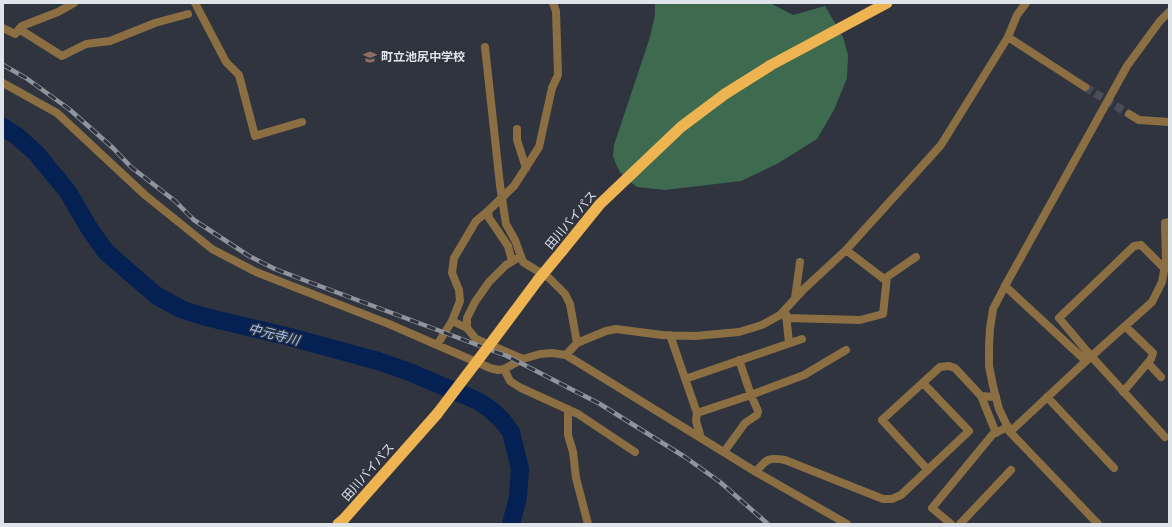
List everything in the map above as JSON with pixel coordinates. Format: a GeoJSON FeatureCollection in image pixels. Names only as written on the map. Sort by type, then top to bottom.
{"type":"FeatureCollection","features":[{"type":"Feature","properties":{"kind":"highway","name":"田川バイパス"},"geometry":{"type":"LineString","coordinates":[[338,524],[437,414],[538,280],[600,204],[681,127],[725,94],[771,65],[887,3]]}},
{"type":"Feature","properties":{"kind":"street"},"geometry":{"type":"LineString","coordinates":[[3,28],[15,34],[22,26],[58,12],[74,3]]}},
{"type":"Feature","properties":{"kind":"street"},"geometry":{"type":"LineString","coordinates":[[195,3],[226,62],[239,74],[255,136],[302,122]]}},
{"type":"Feature","properties":{"kind":"street"},"geometry":{"type":"LineString","coordinates":[[437,345],[452,321],[460,301],[459,290],[452,273],[454,258],[476,222],[514,186],[539,147],[552,88],[558,75],[556,11],[552,3]]}},
{"type":"Feature","properties":{"kind":"street"},"geometry":{"type":"LineString","coordinates":[[788,343],[786,314],[795,299],[846,250],[941,145],[1008,37],[1017,15],[1026,3]]}},
{"type":"Feature","properties":{"kind":"street"},"geometry":{"type":"LineString","coordinates":[[1098,524],[1009,429],[999,409],[989,366],[990,329],[994,309],[1005,286],[1127,66],[1160,21],[1169,12]]}},
{"type":"Feature","properties":{"kind":"street"},"geometry":{"type":"LineString","coordinates":[[19,29],[62,56],[86,44],[110,41],[154,23],[188,14]]}},
{"type":"Feature","properties":{"kind":"street"},"geometry":{"type":"LineString","coordinates":[[1008,37],[1085,88]]}},
{"type":"Feature","properties":{"kind":"street"},"geometry":{"type":"LineString","coordinates":[[485,47],[500,185],[506,224],[515,240],[523,262],[549,278],[565,294],[570,304],[577,343]]}},
{"type":"Feature","properties":{"kind":"street"},"geometry":{"type":"LineString","coordinates":[[3,83],[57,114],[145,195],[212,249],[256,272],[389,324],[490,368],[498,370],[504,369],[523,359],[540,354],[552,353],[566,355],[756,472],[847,524]]}},
{"type":"Feature","properties":{"kind":"street"},"geometry":{"type":"LineString","coordinates":[[1129,114],[1139,120],[1169,122]]}},
{"type":"Feature","properties":{"kind":"street"},"geometry":{"type":"LineString","coordinates":[[517,129],[517,140],[526,168]]}},
{"type":"Feature","properties":{"kind":"street"},"geometry":{"type":"LineString","coordinates":[[488,211],[489,218],[508,246],[512,261]]}},
{"type":"Feature","properties":{"kind":"street"},"geometry":{"type":"LineString","coordinates":[[951,524],[932,508],[993,434],[1009,429],[1047,397],[1088,358],[1152,302],[1162,282],[1166,260],[1166,223],[1169,222]]}},
{"type":"Feature","properties":{"kind":"street"},"geometry":{"type":"LineString","coordinates":[[1088,358],[1059,318],[1134,246],[1140,245],[1164,268]]}},
{"type":"Feature","properties":{"kind":"street"},"geometry":{"type":"LineString","coordinates":[[846,250],[884,279],[916,257]]}},
{"type":"Feature","properties":{"kind":"street"},"geometry":{"type":"LineString","coordinates":[[467,328],[467,318],[474,302],[489,282],[506,265],[521,255]]}},
{"type":"Feature","properties":{"kind":"street"},"geometry":{"type":"LineString","coordinates":[[795,299],[800,262]]}},
{"type":"Feature","properties":{"kind":"street"},"geometry":{"type":"LineString","coordinates":[[566,355],[577,343],[606,332],[616,330],[670,336],[695,336],[739,332],[762,326],[780,315],[786,314],[860,320],[883,314],[887,277]]}},
{"type":"Feature","properties":{"kind":"street"},"geometry":{"type":"LineString","coordinates":[[1005,286],[1088,358],[1123,392],[1165,437]]}},
{"type":"Feature","properties":{"kind":"street"},"geometry":{"type":"LineString","coordinates":[[452,321],[467,328],[476,339],[523,359]]}},
{"type":"Feature","properties":{"kind":"street"},"geometry":{"type":"LineString","coordinates":[[1123,392],[1148,363],[1153,353],[1125,326]]}},
{"type":"Feature","properties":{"kind":"street"},"geometry":{"type":"LineString","coordinates":[[670,336],[697,413],[696,421],[701,438]]}},
{"type":"Feature","properties":{"kind":"street"},"geometry":{"type":"LineString","coordinates":[[685,379],[802,339]]}},
{"type":"Feature","properties":{"kind":"street"},"geometry":{"type":"LineString","coordinates":[[697,413],[804,375],[846,350]]}},
{"type":"Feature","properties":{"kind":"street"},"geometry":{"type":"LineString","coordinates":[[724,452],[745,422],[757,415],[758,411],[738,360]]}},
{"type":"Feature","properties":{"kind":"street"},"geometry":{"type":"LineString","coordinates":[[1148,363],[1161,377]]}},
{"type":"Feature","properties":{"kind":"street"},"geometry":{"type":"LineString","coordinates":[[928,470],[882,420],[940,367],[949,366],[955,368],[981,396],[996,433]]}},
{"type":"Feature","properties":{"kind":"street"},"geometry":{"type":"LineString","coordinates":[[504,369],[510,381],[521,388],[578,414],[636,452]]}},
{"type":"Feature","properties":{"kind":"street"},"geometry":{"type":"LineString","coordinates":[[756,472],[763,462],[776,458],[785,460],[883,499],[892,499],[902,495],[969,431],[923,383]]}},
{"type":"Feature","properties":{"kind":"street"},"geometry":{"type":"LineString","coordinates":[[981,396],[996,397]]}},
{"type":"Feature","properties":{"kind":"street"},"geometry":{"type":"LineString","coordinates":[[1047,397],[1114,468]]}},
{"type":"Feature","properties":{"kind":"street"},"geometry":{"type":"LineString","coordinates":[[568,409],[568,435],[573,452],[576,478],[588,524]]}},
{"type":"Feature","properties":{"kind":"street"},"geometry":{"type":"LineString","coordinates":[[960,524],[1011,470]]}},
{"type":"Feature","properties":{"kind":"green space"},"geometry":{"type":"Polygon","coordinates":[[[655,3],[770,3],[793,15],[825,6],[843,37],[848,55],[847,78],[834,110],[817,139],[777,164],[741,181],[665,190],[637,187],[629,181],[620,172],[616,164],[613,156],[614,145],[650,37],[655,15],[655,3]]]}},
{"type":"Feature","properties":{"kind":"waterway","name":"中元寺川"},"geometry":{"type":"LineString","coordinates":[[3,127],[17,136],[36,153],[68,192],[89,228],[106,252],[157,296],[183,310],[206,317],[290,337],[378,361],[407,371],[478,401],[490,409],[502,420],[511,432],[520,469],[518,497],[511,524]]}},
{"type":"Feature","properties":{"kind":"tunnel"},"geometry":{"type":"LineString","coordinates":[[1085,87],[1129,114]]}},
{"type":"Feature","properties":{"kind":"railway"},"geometry":{"type":"LineString","coordinates":[[3,65],[26,78],[69,109],[113,148],[131,167],[175,201],[194,220],[249,256],[275,269],[507,356],[600,404],[685,457],[720,482],[768,524]]}},
{"type":"Feature","properties":{"kind":"place","name":"町立池尻中学校"},"geometry":{"type":"Point","coordinates":[370,57]}}]}
